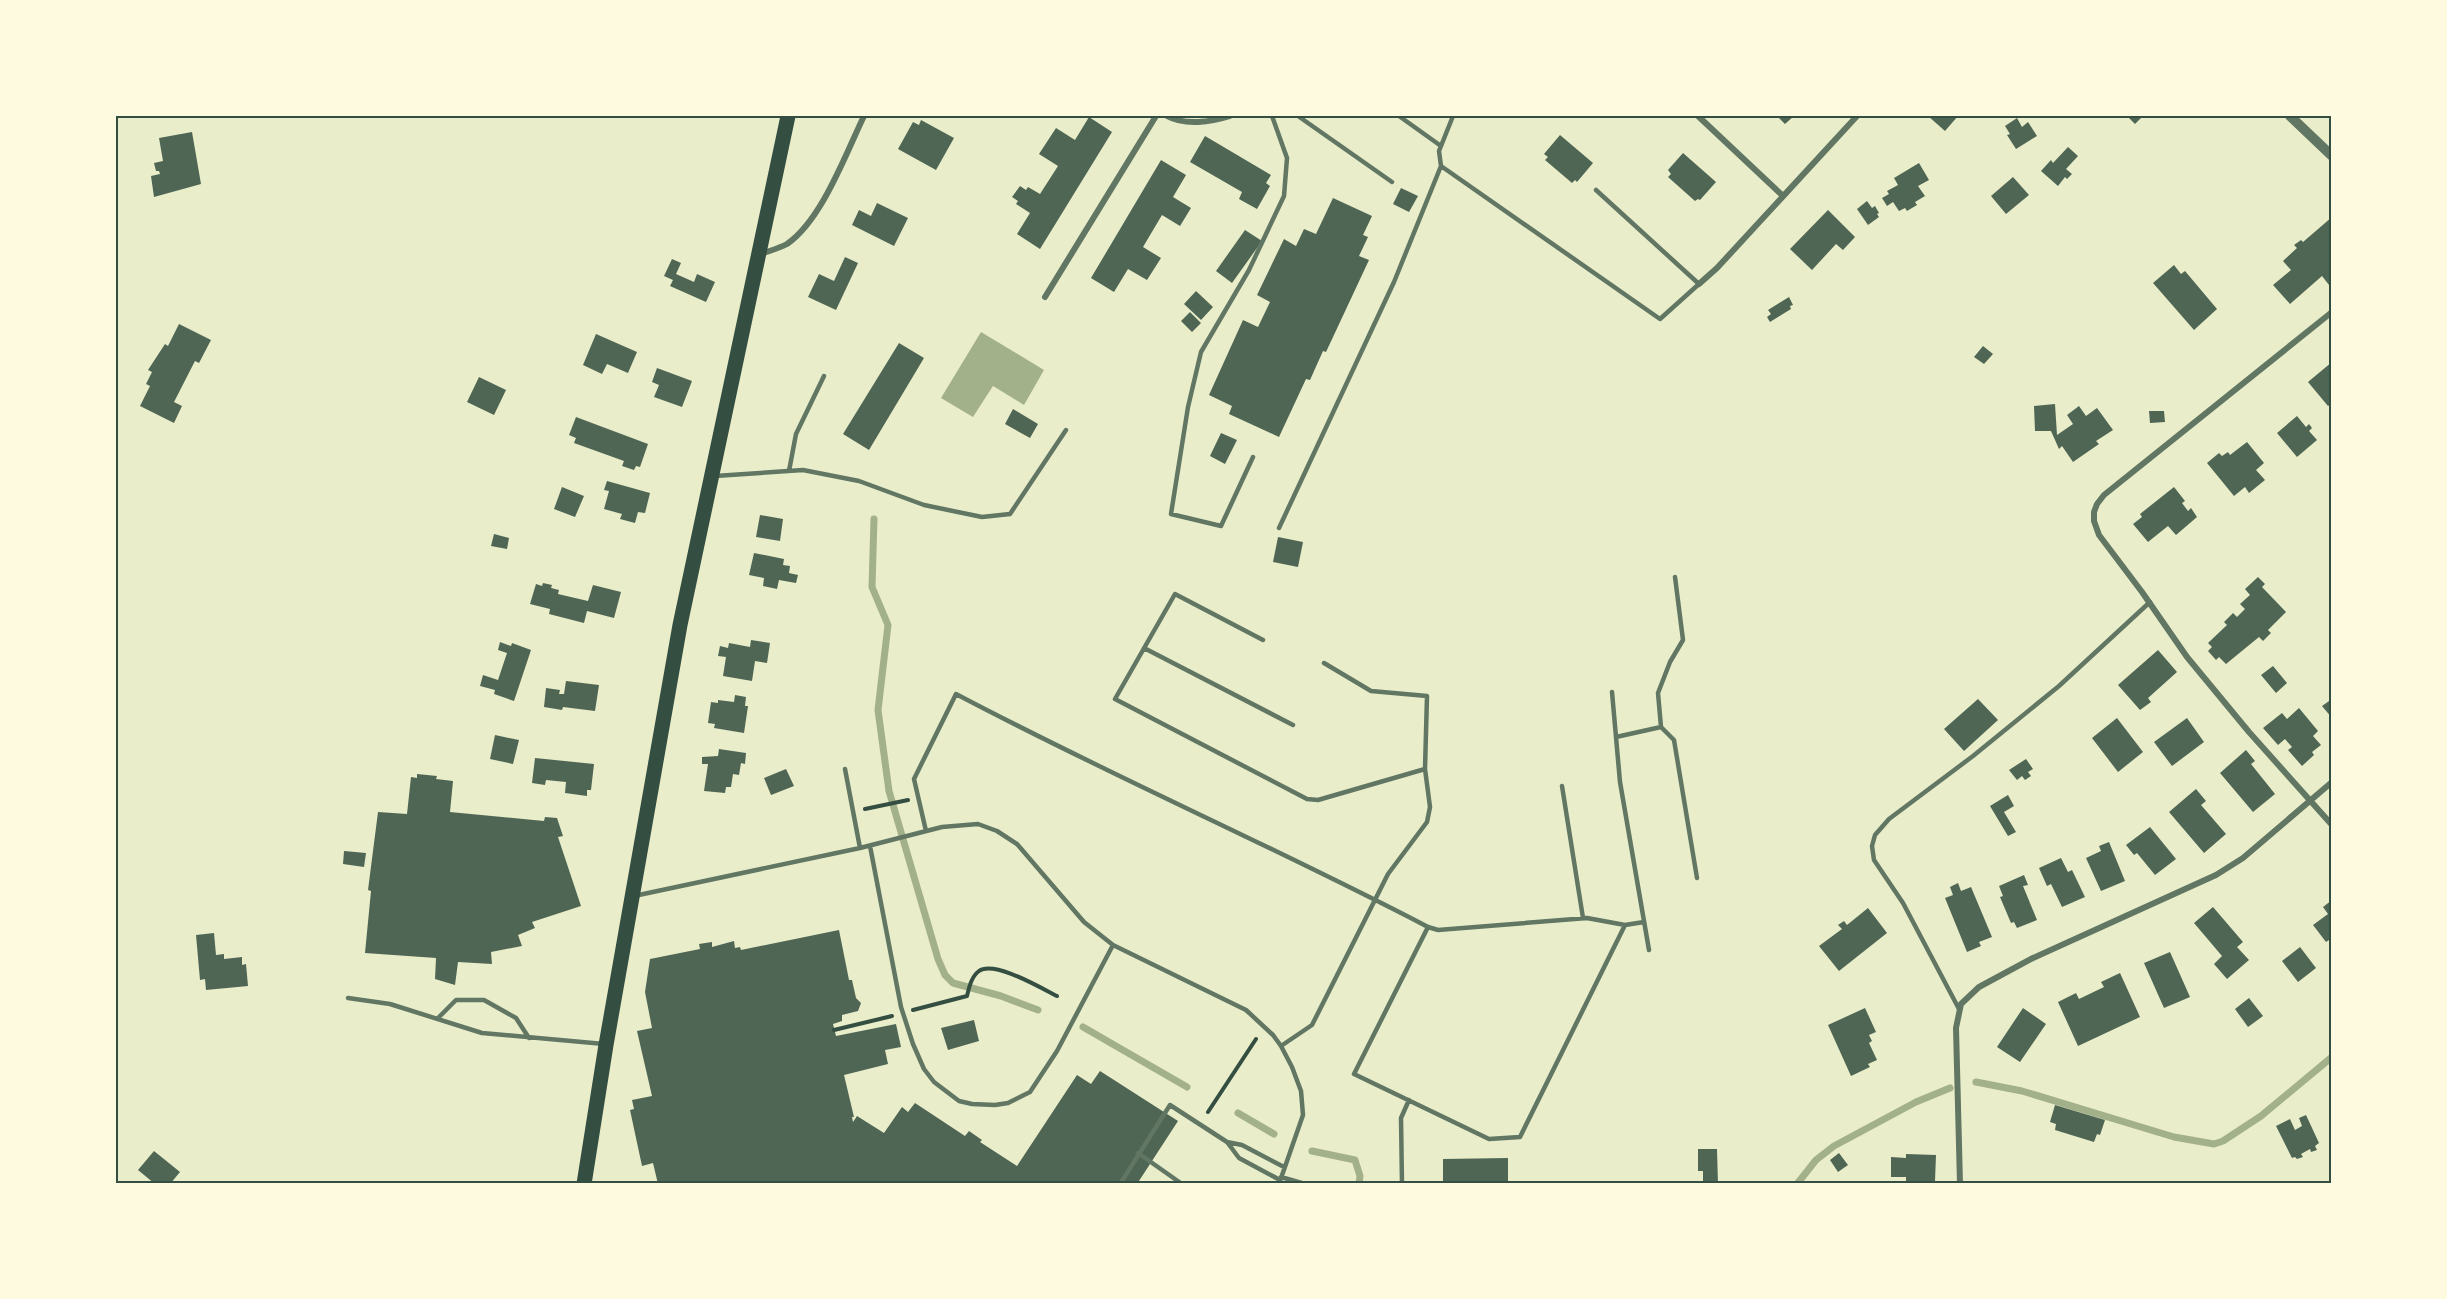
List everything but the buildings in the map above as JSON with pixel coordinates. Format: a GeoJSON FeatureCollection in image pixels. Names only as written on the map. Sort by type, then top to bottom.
{"type":"FeatureCollection","features":[{"type":"Feature","properties":{"kind":"main road"},"geometry":{"type":"LineString","coordinates":[[584,1184],[606,1045],[680,625],[788,116]]}},
{"type":"Feature","properties":{"kind":"street"},"geometry":{"type":"LineString","coordinates":[[758,255],[786,244],[803,229],[822,200],[864,116]]}},
{"type":"Feature","properties":{"kind":"street"},"geometry":{"type":"LineString","coordinates":[[1045,297],[1156,116]]}},
{"type":"Feature","properties":{"kind":"street"},"geometry":{"type":"LineString","coordinates":[[1167,116],[1175,120],[1195,122],[1215,121],[1230,116]]}},
{"type":"Feature","properties":{"kind":"street"},"geometry":{"type":"LineString","coordinates":[[1698,116],[1783,196]]}},
{"type":"Feature","properties":{"kind":"street"},"geometry":{"type":"LineString","coordinates":[[1699,284],[1857,116]]}},
{"type":"Feature","properties":{"kind":"street"},"geometry":{"type":"LineString","coordinates":[[2290,116],[2331,156]]}},
{"type":"Feature","properties":{"kind":"street"},"geometry":{"type":"LineString","coordinates":[[2331,312],[2098,500],[2094,516],[2099,535],[2150,602],[2187,657],[2331,825]]}},
{"type":"Feature","properties":{"kind":"street"},"geometry":{"type":"LineString","coordinates":[[1960,1184],[1956,1028],[1959,1009],[1964,999],[2008,970],[2197,886],[2224,871],[2243,858],[2331,782]]}},
{"type":"Feature","properties":{"kind":"lane"},"geometry":{"type":"LineString","coordinates":[[1253,457],[1221,526],[1171,514],[1188,407],[1201,352],[1250,270],[1284,196],[1287,158],[1272,116]]}},
{"type":"Feature","properties":{"kind":"lane"},"geometry":{"type":"LineString","coordinates":[[1299,116],[1392,182]]}},
{"type":"Feature","properties":{"kind":"lane"},"geometry":{"type":"LineString","coordinates":[[1399,116],[1441,146]]}},
{"type":"Feature","properties":{"kind":"lane"},"geometry":{"type":"LineString","coordinates":[[1279,528],[1394,282],[1441,166],[1439,152],[1452,116]]}},
{"type":"Feature","properties":{"kind":"lane"},"geometry":{"type":"LineString","coordinates":[[1441,166],[1660,319],[1699,284],[1596,190]]}},
{"type":"Feature","properties":{"kind":"lane"},"geometry":{"type":"LineString","coordinates":[[789,471],[796,434],[824,376]]}},
{"type":"Feature","properties":{"kind":"lane"},"geometry":{"type":"LineString","coordinates":[[710,476],[803,470],[859,481],[924,505],[947,510],[982,517],[1010,514],[1066,430]]}},
{"type":"Feature","properties":{"kind":"lane"},"geometry":{"type":"LineString","coordinates":[[1676,577],[1683,640],[1670,662],[1658,693],[1661,727],[1674,740],[1697,878]]}},
{"type":"Feature","properties":{"kind":"lane"},"geometry":{"type":"LineString","coordinates":[[1263,640],[1175,594],[1115,699],[1307,799],[1318,800],[1425,769]]}},
{"type":"Feature","properties":{"kind":"lane"},"geometry":{"type":"LineString","coordinates":[[1959,1009],[1898,894],[1874,860],[1872,846],[1875,835],[1889,819],[2059,686],[2150,602]]}},
{"type":"Feature","properties":{"kind":"lane"},"geometry":{"type":"LineString","coordinates":[[1144,648],[1293,725]]}},
{"type":"Feature","properties":{"kind":"lane"},"geometry":{"type":"LineString","coordinates":[[1281,1046],[1312,1025],[1388,874],[1427,822],[1430,807],[1425,769],[1426,696],[1371,691],[1324,663]]}},
{"type":"Feature","properties":{"kind":"lane"},"geometry":{"type":"LineString","coordinates":[[1612,692],[1620,782],[1649,950]]}},
{"type":"Feature","properties":{"kind":"lane"},"geometry":{"type":"LineString","coordinates":[[926,831],[914,779],[956,694],[1068,752],[1375,899],[1428,927],[1438,930],[1583,918],[1625,925],[1644,922]]}},
{"type":"Feature","properties":{"kind":"lane"},"geometry":{"type":"LineString","coordinates":[[1616,737],[1661,727]]}},
{"type":"Feature","properties":{"kind":"lane"},"geometry":{"type":"LineString","coordinates":[[844,769],[860,848]]}},
{"type":"Feature","properties":{"kind":"lane"},"geometry":{"type":"LineString","coordinates":[[1562,786],[1583,918]]}},
{"type":"Feature","properties":{"kind":"lane"},"geometry":{"type":"LineString","coordinates":[[632,897],[870,846],[954,825],[978,824],[1012,839],[1084,922],[1113,945],[1246,1010],[1273,1035],[1292,1067],[1301,1091],[1303,1115],[1280,1180]]}},
{"type":"Feature","properties":{"kind":"lane"},"geometry":{"type":"LineString","coordinates":[[870,846],[901,1007],[913,1044],[924,1069],[934,1082],[959,1101],[994,1105],[1008,1103],[1030,1092],[1057,1051],[1113,945]]}},
{"type":"Feature","properties":{"kind":"lane"},"geometry":{"type":"LineString","coordinates":[[1428,927],[1354,1074],[1488,1139],[1520,1137],[1625,925]]}},
{"type":"Feature","properties":{"kind":"lane"},"geometry":{"type":"LineString","coordinates":[[348,998],[390,1004],[482,1033],[606,1045]]}},
{"type":"Feature","properties":{"kind":"lane"},"geometry":{"type":"LineString","coordinates":[[438,1018],[456,1000],[484,1000],[516,1018],[529,1038]]}},
{"type":"Feature","properties":{"kind":"lane"},"geometry":{"type":"LineString","coordinates":[[1402,1184],[1401,1118],[1409,1100]]}},
{"type":"Feature","properties":{"kind":"lane"},"geometry":{"type":"LineString","coordinates":[[1119,1184],[1170,1105],[1227,1142],[1239,1158],[1280,1180],[1305,1184]]}},
{"type":"Feature","properties":{"kind":"lane"},"geometry":{"type":"LineString","coordinates":[[1227,1142],[1242,1145],[1284,1167]]}},
{"type":"Feature","properties":{"kind":"lane"},"geometry":{"type":"LineString","coordinates":[[1138,1153],[1182,1184]]}},
{"type":"Feature","properties":{"kind":"path"},"geometry":{"type":"LineString","coordinates":[[880,806],[908,800]]}},
{"type":"Feature","properties":{"kind":"path"},"geometry":{"type":"LineString","coordinates":[[968,993],[971,981],[980,970],[993,967],[1057,996]]}},
{"type":"Feature","properties":{"kind":"path"},"geometry":{"type":"LineString","coordinates":[[1208,1112],[1256,1039]]}},
{"type":"Feature","properties":{"kind":"shaded area"},"geometry":{"type":"Polygon","coordinates":[[[981,332],[1044,370],[1024,405],[993,386],[973,417],[941,398],[981,332]]]}},
{"type":"Feature","properties":{"kind":"waterway"},"geometry":{"type":"LineString","coordinates":[[874,519],[872,587],[888,625],[878,710],[889,791],[938,959],[945,975],[953,983],[1001,996],[1038,1010]]}},
{"type":"Feature","properties":{"kind":"waterway"},"geometry":{"type":"LineString","coordinates":[[1083,1027],[1187,1087]]}},
{"type":"Feature","properties":{"kind":"waterway"},"geometry":{"type":"LineString","coordinates":[[1976,1082],[2022,1091],[2174,1137],[2214,1144],[2223,1141],[2261,1116],[2332,1057]]}},
{"type":"Feature","properties":{"kind":"waterway"},"geometry":{"type":"LineString","coordinates":[[1797,1184],[1816,1160],[1834,1146],[1916,1102],[1950,1088]]}},
{"type":"Feature","properties":{"kind":"waterway"},"geometry":{"type":"LineString","coordinates":[[1238,1113],[1274,1134]]}},
{"type":"Feature","properties":{"kind":"waterway"},"geometry":{"type":"LineString","coordinates":[[1312,1151],[1355,1160],[1360,1176],[1359,1184]]}}]}
